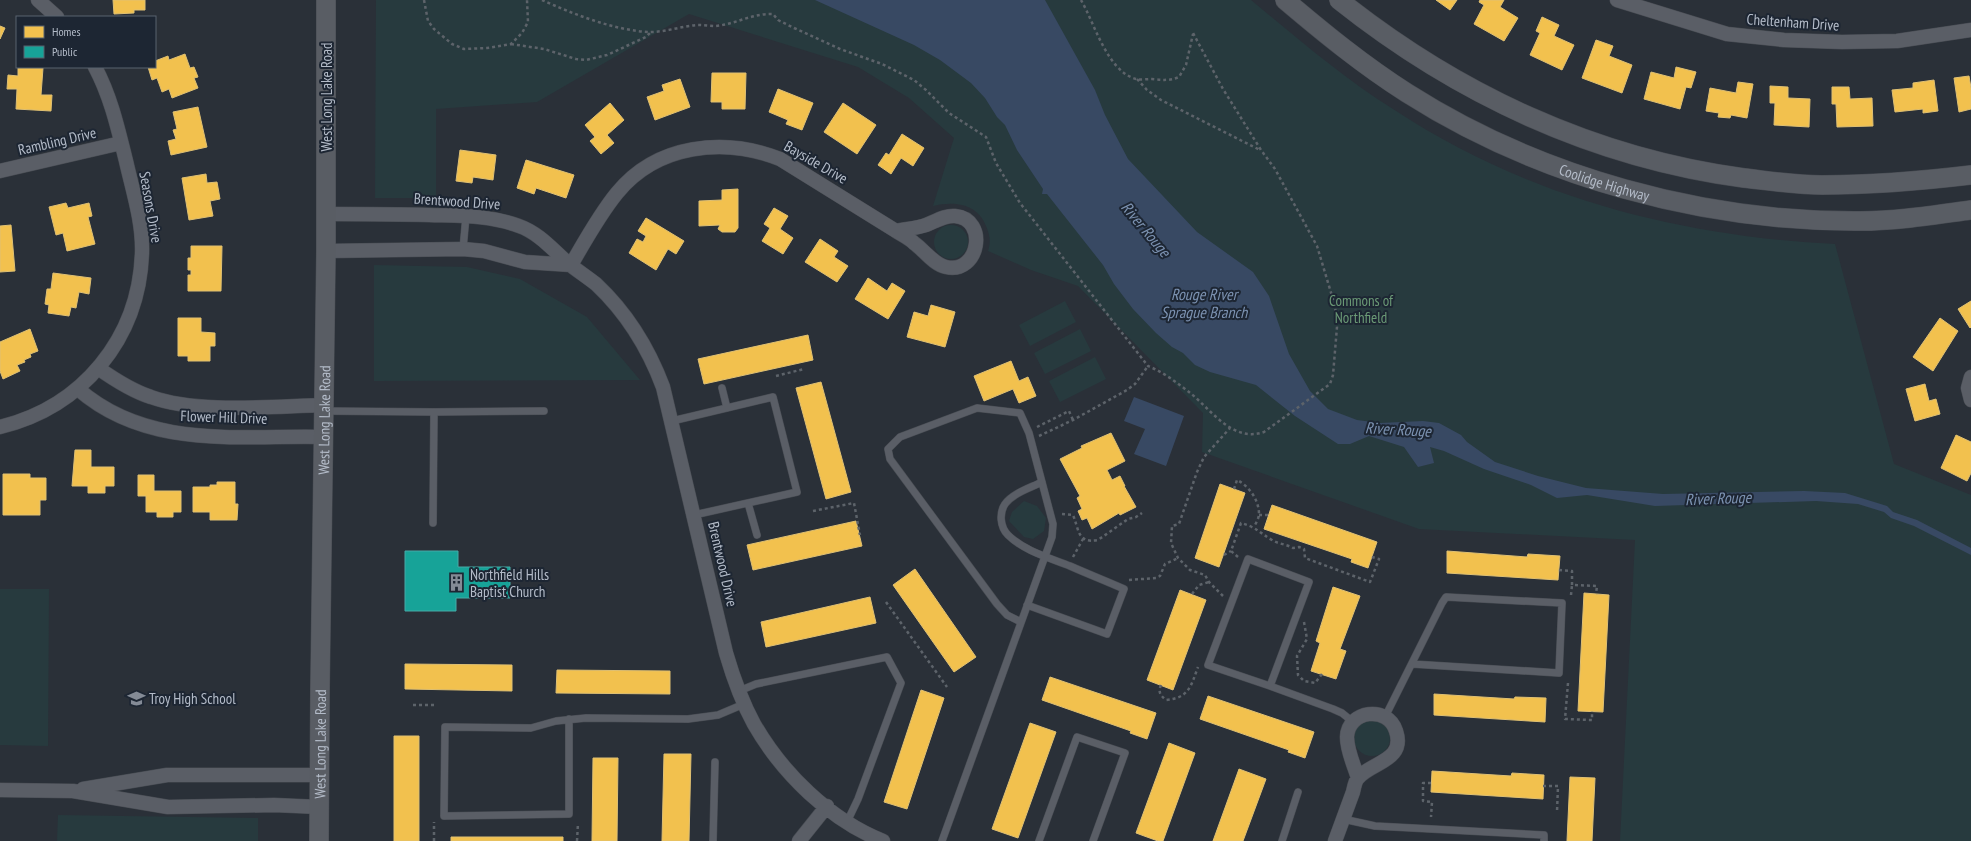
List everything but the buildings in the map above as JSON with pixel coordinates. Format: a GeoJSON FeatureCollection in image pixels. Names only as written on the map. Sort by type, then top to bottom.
{"type":"FeatureCollection","features":[{"type":"Feature","properties":{"kind":"main road","name":"West Long Lake Road"},"geometry":{"type":"LineString","coordinates":[[319,841],[326,251],[326,0]]}},
{"type":"Feature","properties":{"kind":"main road","name":"Coolidge Highway"},"geometry":{"type":"LineString","coordinates":[[1285,0],[1338,44],[1407,93],[1484,137],[1535,159],[1589,179],[1712,210],[1809,220],[1862,221],[1936,215],[1971,210]]}},
{"type":"Feature","properties":{"kind":"main road"},"geometry":{"type":"LineString","coordinates":[[1339,0],[1416,57],[1485,97],[1529,118],[1640,158],[1707,173],[1768,181],[1820,185],[1919,181],[1971,175]]}},
{"type":"Feature","properties":{"kind":"street"},"geometry":{"type":"LineString","coordinates":[[38,0],[56,16]]}},
{"type":"Feature","properties":{"kind":"street","name":"Cheltenham Drive"},"geometry":{"type":"LineString","coordinates":[[1617,0],[1727,34],[1777,39],[1816,42],[1875,42],[1923,38],[1971,30]]}},
{"type":"Feature","properties":{"kind":"street","name":"Seasons Drive"},"geometry":{"type":"LineString","coordinates":[[78,388],[98,368],[116,343],[136,294],[140,268],[141,233],[121,143],[108,95],[95,68]]}},
{"type":"Feature","properties":{"kind":"street","name":"Rambling Drive"},"geometry":{"type":"LineString","coordinates":[[0,171],[121,143]]}},
{"type":"Feature","properties":{"kind":"street","name":"Bayside Drive"},"geometry":{"type":"LineString","coordinates":[[571,265],[596,222],[626,184],[638,173],[658,161],[672,155],[700,148],[731,146],[765,153],[780,159],[896,231],[914,242],[933,260],[946,267],[952,268],[965,263],[976,252],[978,242],[972,225],[961,217],[954,216],[945,217],[920,226],[896,231]]}},
{"type":"Feature","properties":{"kind":"street","name":"Brentwood Drive"},"geometry":{"type":"LineString","coordinates":[[326,214],[466,216],[506,222],[536,234],[594,283],[617,305],[633,326],[655,365],[672,421],[726,653],[742,698],[754,724],[780,760],[801,784],[847,822],[883,841]]}},
{"type":"Feature","properties":{"kind":"street"},"geometry":{"type":"LineString","coordinates":[[326,251],[463,249],[484,251],[525,262],[571,265]]}},
{"type":"Feature","properties":{"kind":"street","name":"Flower Hill Drive"},"geometry":{"type":"LineString","coordinates":[[98,368],[127,387],[152,398],[175,403],[209,407],[324,408]]}},
{"type":"Feature","properties":{"kind":"street"},"geometry":{"type":"LineString","coordinates":[[1971,377],[1968,388],[1971,400]]}},
{"type":"Feature","properties":{"kind":"street"},"geometry":{"type":"LineString","coordinates":[[0,427],[30,419],[47,410],[78,388]]}},
{"type":"Feature","properties":{"kind":"street","name":"Flower Hill Drive"},"geometry":{"type":"LineString","coordinates":[[78,388],[91,400],[119,415],[152,428],[170,432],[218,437],[324,437]]}},
{"type":"Feature","properties":{"kind":"street"},"geometry":{"type":"LineString","coordinates":[[1335,841],[1358,778],[1348,743],[1349,729],[1353,722],[1366,714],[1373,713],[1385,717],[1393,723],[1396,730],[1398,743],[1395,751],[1389,758],[1358,778]]}},
{"type":"Feature","properties":{"kind":"street"},"geometry":{"type":"LineString","coordinates":[[73,791],[167,775],[319,775]]}},
{"type":"Feature","properties":{"kind":"street"},"geometry":{"type":"LineString","coordinates":[[0,790],[73,791],[168,807],[274,805],[319,807]]}},
{"type":"Feature","properties":{"kind":"street"},"geometry":{"type":"LineString","coordinates":[[799,841],[827,806]]}},
{"type":"Feature","properties":{"kind":"lane"},"geometry":{"type":"LineString","coordinates":[[463,249],[466,216]]}},
{"type":"Feature","properties":{"kind":"lane"},"geometry":{"type":"LineString","coordinates":[[722,388],[727,408]]}},
{"type":"Feature","properties":{"kind":"lane"},"geometry":{"type":"LineString","coordinates":[[672,421],[773,397],[797,492],[694,515]]}},
{"type":"Feature","properties":{"kind":"lane"},"geometry":{"type":"LineString","coordinates":[[324,408],[434,412],[544,411]]}},
{"type":"Feature","properties":{"kind":"lane"},"geometry":{"type":"LineString","coordinates":[[942,841],[1052,537],[1051,516],[1031,439],[1020,413],[977,408],[900,437],[888,449],[890,459],[997,604],[1007,615],[1021,622]]}},
{"type":"Feature","properties":{"kind":"lane"},"geometry":{"type":"LineString","coordinates":[[433,523],[434,412]]}},
{"type":"Feature","properties":{"kind":"lane"},"geometry":{"type":"LineString","coordinates":[[1027,605],[1107,634],[1124,589],[1045,556],[1018,543],[1006,534],[1002,526],[1000,514],[1005,504],[1014,496],[1042,482]]}},
{"type":"Feature","properties":{"kind":"lane"},"geometry":{"type":"LineString","coordinates":[[748,503],[757,535]]}},
{"type":"Feature","properties":{"kind":"lane"},"geometry":{"type":"LineString","coordinates":[[1270,686],[1309,582],[1248,559],[1208,665],[1333,708],[1353,722]]}},
{"type":"Feature","properties":{"kind":"lane"},"geometry":{"type":"LineString","coordinates":[[1385,717],[1446,597],[1562,603],[1559,673],[1412,664]]}},
{"type":"Feature","properties":{"kind":"lane"},"geometry":{"type":"LineString","coordinates":[[569,719],[569,814],[444,816],[445,726],[531,728],[569,719],[704,717],[718,715],[742,698],[756,684],[888,657],[901,683],[858,799],[847,822]]}},
{"type":"Feature","properties":{"kind":"lane"},"geometry":{"type":"LineString","coordinates":[[1039,841],[1077,737],[1125,753],[1092,841]]}},
{"type":"Feature","properties":{"kind":"lane"},"geometry":{"type":"LineString","coordinates":[[713,841],[715,762]]}},
{"type":"Feature","properties":{"kind":"lane"},"geometry":{"type":"LineString","coordinates":[[1282,841],[1298,792]]}},
{"type":"Feature","properties":{"kind":"lane"},"geometry":{"type":"LineString","coordinates":[[1343,819],[1375,826],[1544,835],[1544,841]]}},
{"type":"Feature","properties":{"kind":"path"},"geometry":{"type":"LineString","coordinates":[[424,0],[428,20],[434,29],[452,44],[464,49],[487,48],[511,44],[544,49],[576,59],[586,60],[607,55],[646,37],[651,32]]}},
{"type":"Feature","properties":{"kind":"path"},"geometry":{"type":"LineString","coordinates":[[511,44],[522,33],[528,22],[527,0]]}},
{"type":"Feature","properties":{"kind":"path"},"geometry":{"type":"LineString","coordinates":[[542,0],[557,7],[604,23],[625,29],[651,32],[698,25],[717,26],[762,13],[773,14],[778,20],[794,28],[840,49],[882,64],[914,80],[949,113],[986,137],[996,163],[1020,203],[1148,366],[1160,371],[1190,393],[1230,428],[1254,435],[1264,432],[1330,384],[1333,375],[1337,327],[1335,306],[1317,246],[1275,169],[1260,150],[1223,88],[1193,33],[1186,65],[1179,78],[1164,80],[1136,79]]}},
{"type":"Feature","properties":{"kind":"path"},"geometry":{"type":"LineString","coordinates":[[1081,0],[1105,50],[1114,63],[1125,73],[1136,79],[1147,90],[1161,100],[1260,150]]}},
{"type":"Feature","properties":{"kind":"path"},"geometry":{"type":"LineString","coordinates":[[1031,439],[1073,420],[1127,390],[1135,384],[1148,366]]}},
{"type":"Feature","properties":{"kind":"path"},"geometry":{"type":"LineString","coordinates":[[776,376],[804,369]]}},
{"type":"Feature","properties":{"kind":"path"},"geometry":{"type":"LineString","coordinates":[[1028,432],[1069,411],[1073,420]]}},
{"type":"Feature","properties":{"kind":"path"},"geometry":{"type":"LineString","coordinates":[[1224,597],[1222,593],[1209,582],[1205,575],[1190,570],[1178,558],[1171,543],[1172,526],[1179,524],[1197,472],[1204,457],[1230,428]]}},
{"type":"Feature","properties":{"kind":"path"},"geometry":{"type":"LineString","coordinates":[[1234,489],[1237,480],[1250,489],[1259,515],[1254,527]]}},
{"type":"Feature","properties":{"kind":"path"},"geometry":{"type":"LineString","coordinates":[[813,511],[854,503],[860,535]]}},
{"type":"Feature","properties":{"kind":"path"},"geometry":{"type":"LineString","coordinates":[[1051,516],[1060,514],[1073,515],[1078,533],[1083,538],[1098,540],[1128,519],[1136,517],[1142,513]]}},
{"type":"Feature","properties":{"kind":"path"},"geometry":{"type":"LineString","coordinates":[[1259,515],[1268,515]]}},
{"type":"Feature","properties":{"kind":"path"},"geometry":{"type":"LineString","coordinates":[[1224,555],[1231,551],[1241,523],[1254,527],[1274,541],[1284,543],[1293,548],[1299,547],[1304,549],[1305,558],[1370,582],[1379,558],[1372,557]]}},
{"type":"Feature","properties":{"kind":"path"},"geometry":{"type":"LineString","coordinates":[[1077,548],[1083,538]]}},
{"type":"Feature","properties":{"kind":"path"},"geometry":{"type":"LineString","coordinates":[[1231,551],[1239,558]]}},
{"type":"Feature","properties":{"kind":"path"},"geometry":{"type":"LineString","coordinates":[[1129,580],[1156,578],[1160,576],[1165,564],[1178,558]]}},
{"type":"Feature","properties":{"kind":"path"},"geometry":{"type":"LineString","coordinates":[[1559,570],[1572,571],[1571,594]]}},
{"type":"Feature","properties":{"kind":"path"},"geometry":{"type":"LineString","coordinates":[[1192,594],[1199,585],[1209,582]]}},
{"type":"Feature","properties":{"kind":"path"},"geometry":{"type":"LineString","coordinates":[[1572,585],[1597,586],[1596,594]]}},
{"type":"Feature","properties":{"kind":"path"},"geometry":{"type":"LineString","coordinates":[[886,602],[947,687]]}},
{"type":"Feature","properties":{"kind":"path"},"geometry":{"type":"LineString","coordinates":[[1304,622],[1307,639],[1297,656],[1298,675],[1304,681],[1315,683],[1322,674]]}},
{"type":"Feature","properties":{"kind":"path"},"geometry":{"type":"LineString","coordinates":[[1161,685],[1159,690],[1161,696],[1166,700],[1177,699],[1186,694],[1192,684],[1200,660]]}},
{"type":"Feature","properties":{"kind":"path"},"geometry":{"type":"LineString","coordinates":[[1568,683],[1565,719],[1592,720],[1592,711]]}},
{"type":"Feature","properties":{"kind":"path"},"geometry":{"type":"LineString","coordinates":[[413,705],[434,705]]}},
{"type":"Feature","properties":{"kind":"path"},"geometry":{"type":"LineString","coordinates":[[1431,783],[1423,783],[1423,801],[1432,802],[1431,817]]}},
{"type":"Feature","properties":{"kind":"path"},"geometry":{"type":"LineString","coordinates":[[1543,786],[1558,786],[1556,812]]}},
{"type":"Feature","properties":{"kind":"path"},"geometry":{"type":"LineString","coordinates":[[434,822],[434,841]]}},
{"type":"Feature","properties":{"kind":"path"},"geometry":{"type":"LineString","coordinates":[[578,823],[578,841]]}},
{"type":"Feature","properties":{"kind":"green space","name":"Commons of Northfield"},"geometry":{"type":"Polygon","coordinates":[[[376,0],[1251,0],[1320,57],[1374,97],[1444,140],[1496,166],[1550,188],[1605,206],[1661,221],[1718,232],[1776,240],[1835,244],[1894,464],[1971,495],[1971,841],[1620,841],[1635,540],[1419,529],[1202,452],[1203,413],[1078,286],[1031,270],[988,251],[990,242],[987,229],[982,218],[971,208],[957,204],[941,204],[933,206],[954,138],[909,98],[858,67],[689,14],[537,102],[436,109],[436,198],[375,198],[376,0]]]}},
{"type":"Feature","properties":{"kind":"green space"},"geometry":{"type":"Polygon","coordinates":[[[948,225],[954,225],[958,226],[965,232],[968,242],[967,249],[961,256],[954,259],[948,259],[944,258],[937,252],[934,245],[934,239],[935,235],[941,228],[948,225]]]}},
{"type":"Feature","properties":{"kind":"green space"},"geometry":{"type":"Polygon","coordinates":[[[374,265],[467,267],[520,279],[587,317],[640,380],[374,381],[374,265]]]}},
{"type":"Feature","properties":{"kind":"green space"},"geometry":{"type":"Polygon","coordinates":[[[1065,301],[1076,322],[1030,346],[1019,325],[1065,301]]]}},
{"type":"Feature","properties":{"kind":"green space"},"geometry":{"type":"Polygon","coordinates":[[[1080,329],[1091,351],[1045,374],[1034,353],[1080,329]]]}},
{"type":"Feature","properties":{"kind":"green space"},"geometry":{"type":"Polygon","coordinates":[[[1095,357],[1106,379],[1060,402],[1049,381],[1095,357]]]}},
{"type":"Feature","properties":{"kind":"green space"},"geometry":{"type":"Polygon","coordinates":[[[1024,501],[1037,506],[1046,518],[1044,531],[1033,539],[1024,537],[1009,521],[1012,512],[1024,501]]]}},
{"type":"Feature","properties":{"kind":"green space"},"geometry":{"type":"Polygon","coordinates":[[[0,589],[49,589],[48,746],[0,745],[0,589]]]}},
{"type":"Feature","properties":{"kind":"green space"},"geometry":{"type":"Polygon","coordinates":[[[1372,720],[1382,723],[1387,728],[1390,738],[1387,748],[1382,753],[1372,756],[1362,753],[1357,748],[1354,738],[1357,728],[1362,723],[1372,720]]]}},
{"type":"Feature","properties":{"kind":"green space"},"geometry":{"type":"Polygon","coordinates":[[[58,815],[258,818],[258,841],[57,841],[58,815]]]}},
{"type":"Feature","properties":{"kind":"water","name":"Rouge River Sprague Branch"},"geometry":{"type":"Polygon","coordinates":[[[815,0],[1045,0],[1095,90],[1105,115],[1128,159],[1197,232],[1253,272],[1269,296],[1289,354],[1310,391],[1328,409],[1357,420],[1380,423],[1423,421],[1439,423],[1461,435],[1467,442],[1495,462],[1538,476],[1586,488],[1663,494],[1804,491],[1845,493],[1887,506],[1893,512],[1917,520],[1971,548],[1971,555],[1914,526],[1891,518],[1884,512],[1858,504],[1816,501],[1655,506],[1587,495],[1557,498],[1531,485],[1484,469],[1444,451],[1430,447],[1434,463],[1418,467],[1404,447],[1369,436],[1350,444],[1338,444],[1295,416],[1256,385],[1210,372],[1195,365],[1183,353],[1172,347],[1156,333],[1133,309],[1114,284],[1103,265],[1047,194],[1042,194],[1043,189],[1017,150],[1005,125],[997,117],[985,98],[971,83],[940,60],[914,45],[815,0]]]}},
{"type":"Feature","properties":{"kind":"water"},"geometry":{"type":"Polygon","coordinates":[[[1134,397],[1184,416],[1166,466],[1134,454],[1145,429],[1124,421],[1134,397]]]}},
{"type":"Feature","properties":{"kind":"place","name":"Northfield Hills Baptist Church"},"geometry":{"type":"Point","coordinates":[457,583]}},
{"type":"Feature","properties":{"kind":"place","name":"Troy High School"},"geometry":{"type":"Point","coordinates":[136,698]}},
{"type":"Feature","properties":{"kind":"water label","name":"River Rouge"},"geometry":{"type":"Point","coordinates":[1146,229]}},
{"type":"Feature","properties":{"kind":"water label","name":"River Rouge"},"geometry":{"type":"Point","coordinates":[1398,429]}},
{"type":"Feature","properties":{"kind":"water label","name":"River Rouge"},"geometry":{"type":"Point","coordinates":[1718,498]}}]}
